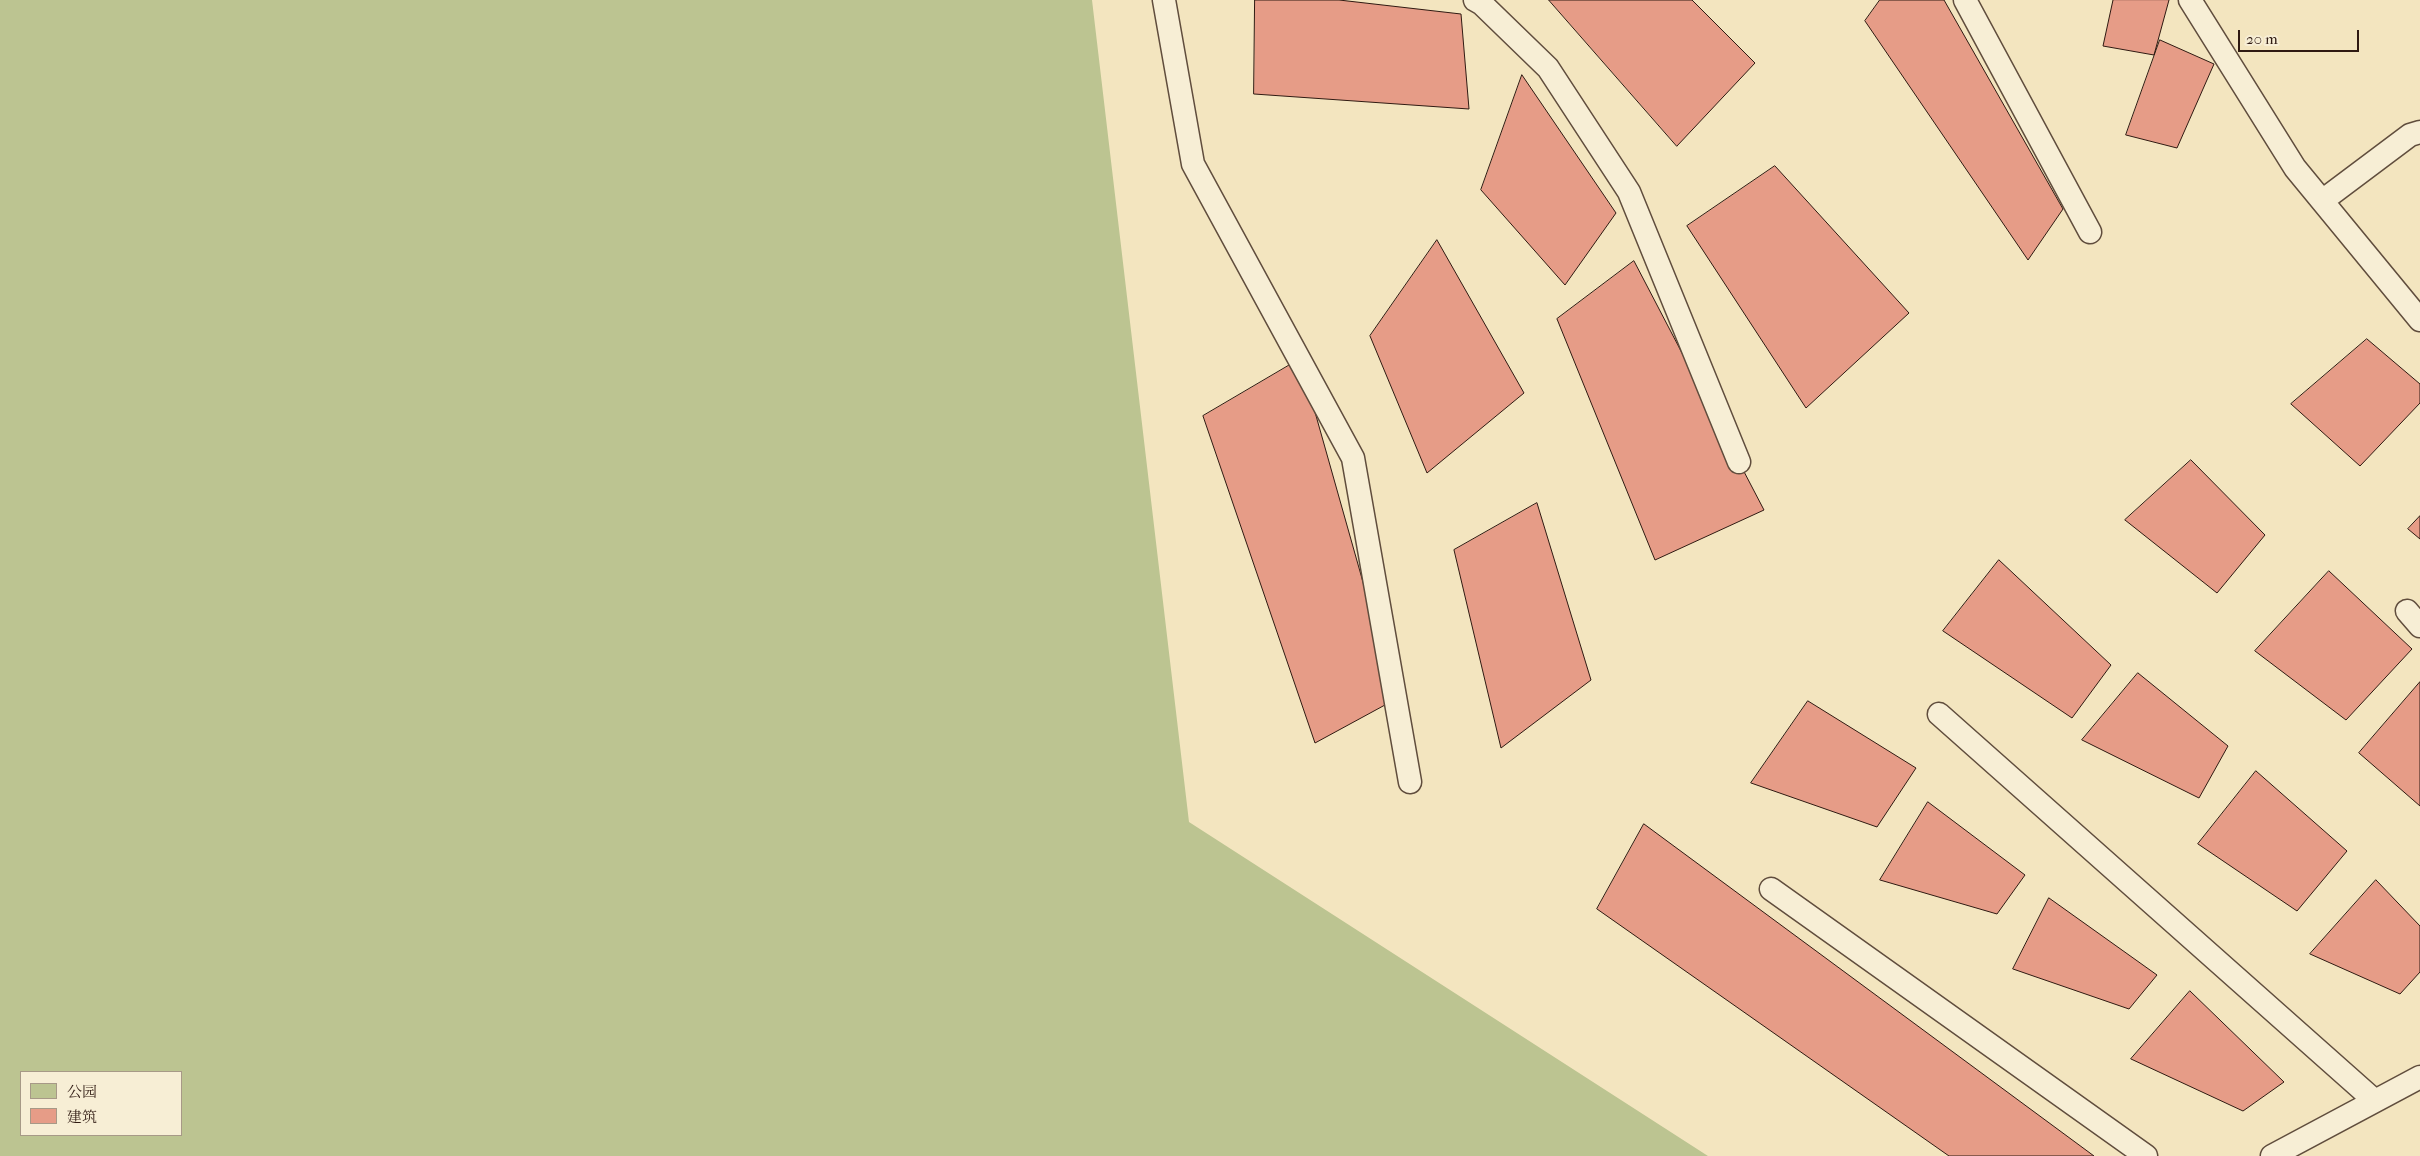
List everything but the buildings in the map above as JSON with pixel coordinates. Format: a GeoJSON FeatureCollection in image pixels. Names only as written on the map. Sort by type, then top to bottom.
{"type":"FeatureCollection","features":[{"type":"Feature","properties":{"kind":"lane"},"geometry":{"type":"LineString","coordinates":[[1164,0],[1193,164],[1353,458],[1410,782]]}},
{"type":"Feature","properties":{"kind":"lane"},"geometry":{"type":"LineString","coordinates":[[1475,0],[1482,4],[1548,68],[1629,192],[1739,462]]}},
{"type":"Feature","properties":{"kind":"lane"},"geometry":{"type":"LineString","coordinates":[[1965,0],[2090,232]]}},
{"type":"Feature","properties":{"kind":"lane"},"geometry":{"type":"LineString","coordinates":[[2190,0],[2295,168],[2420,320]]}},
{"type":"Feature","properties":{"kind":"lane"},"geometry":{"type":"LineString","coordinates":[[2322,201],[2410,135],[2420,132]]}},
{"type":"Feature","properties":{"kind":"lane"},"geometry":{"type":"LineString","coordinates":[[1940,714],[2375,1101]]}},
{"type":"Feature","properties":{"kind":"lane"},"geometry":{"type":"LineString","coordinates":[[1771,889],[2146,1156]]}},
{"type":"Feature","properties":{"kind":"lane"},"geometry":{"type":"LineString","coordinates":[[2272,1156],[2420,1077]]}},
{"type":"Feature","properties":{"kind":"green space"},"geometry":{"type":"Polygon","coordinates":[[[0,0],[1092,0],[1189,822],[1708,1156],[0,1156],[0,0]]]}}]}
